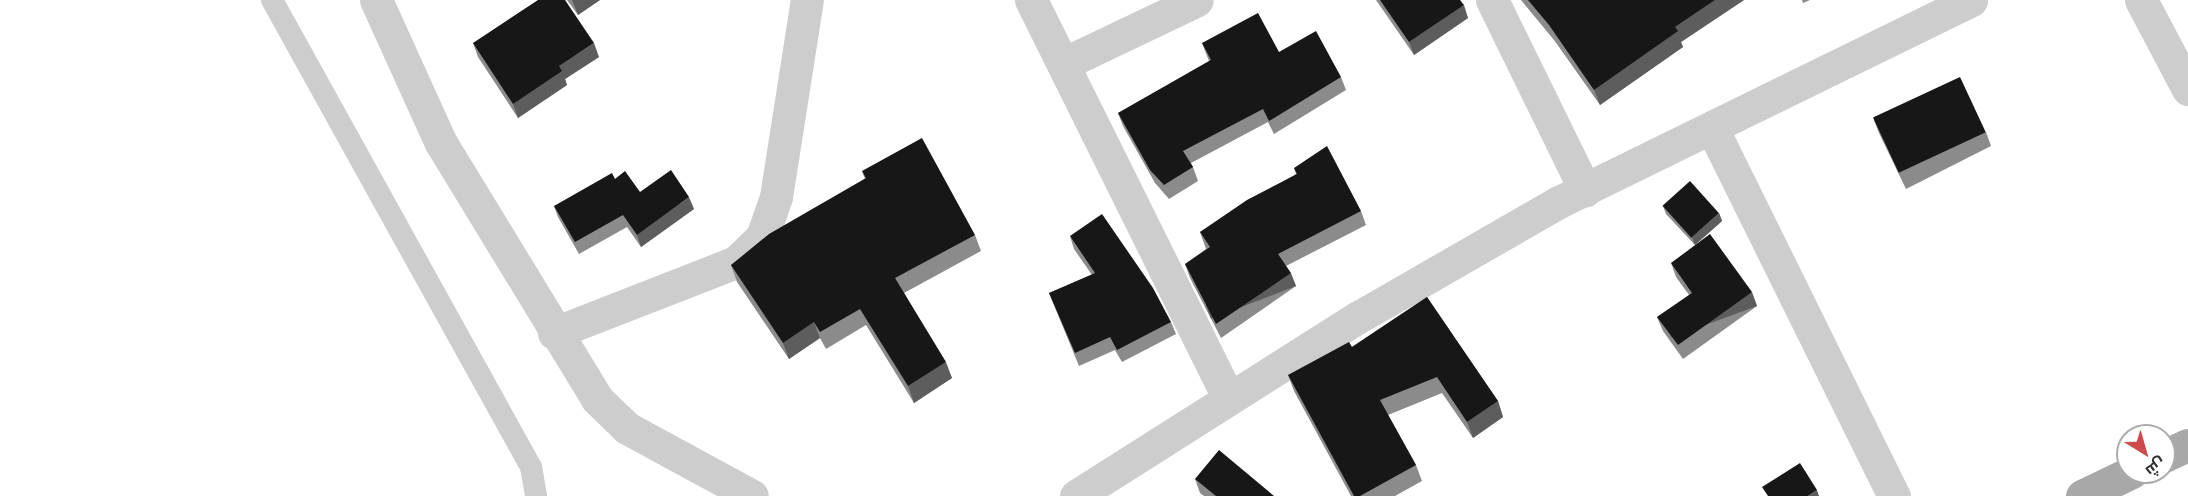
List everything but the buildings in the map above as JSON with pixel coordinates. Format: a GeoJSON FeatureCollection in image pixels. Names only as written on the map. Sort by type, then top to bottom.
{"type":"FeatureCollection","features":[{"type":"Feature","properties":{"kind":"main road"},"geometry":{"type":"LineString","coordinates":[[2082,496],[2116,480]]}},
{"type":"Feature","properties":{"kind":"street"},"geometry":{"type":"LineString","coordinates":[[376,0],[441,142],[554,333],[597,399],[627,428],[752,496]]}},
{"type":"Feature","properties":{"kind":"street"},"geometry":{"type":"LineString","coordinates":[[554,333],[736,262],[762,237],[776,197],[807,0]]}},
{"type":"Feature","properties":{"kind":"street"},"geometry":{"type":"LineString","coordinates":[[1031,0],[1228,397]]}},
{"type":"Feature","properties":{"kind":"street"},"geometry":{"type":"LineString","coordinates":[[1063,64],[1197,0]]}},
{"type":"Feature","properties":{"kind":"street"},"geometry":{"type":"LineString","coordinates":[[1492,0],[1585,190]]}},
{"type":"Feature","properties":{"kind":"street"},"geometry":{"type":"LineString","coordinates":[[1076,496],[1228,397],[1357,318],[1585,190],[1971,0]]}},
{"type":"Feature","properties":{"kind":"street"},"geometry":{"type":"LineString","coordinates":[[2141,0],[2188,89]]}},
{"type":"Feature","properties":{"kind":"street"},"geometry":{"type":"LineString","coordinates":[[1712,128],[1894,496]]}},
{"type":"Feature","properties":{"kind":"lane"},"geometry":{"type":"LineString","coordinates":[[272,0],[531,467],[536,496]]}}]}
